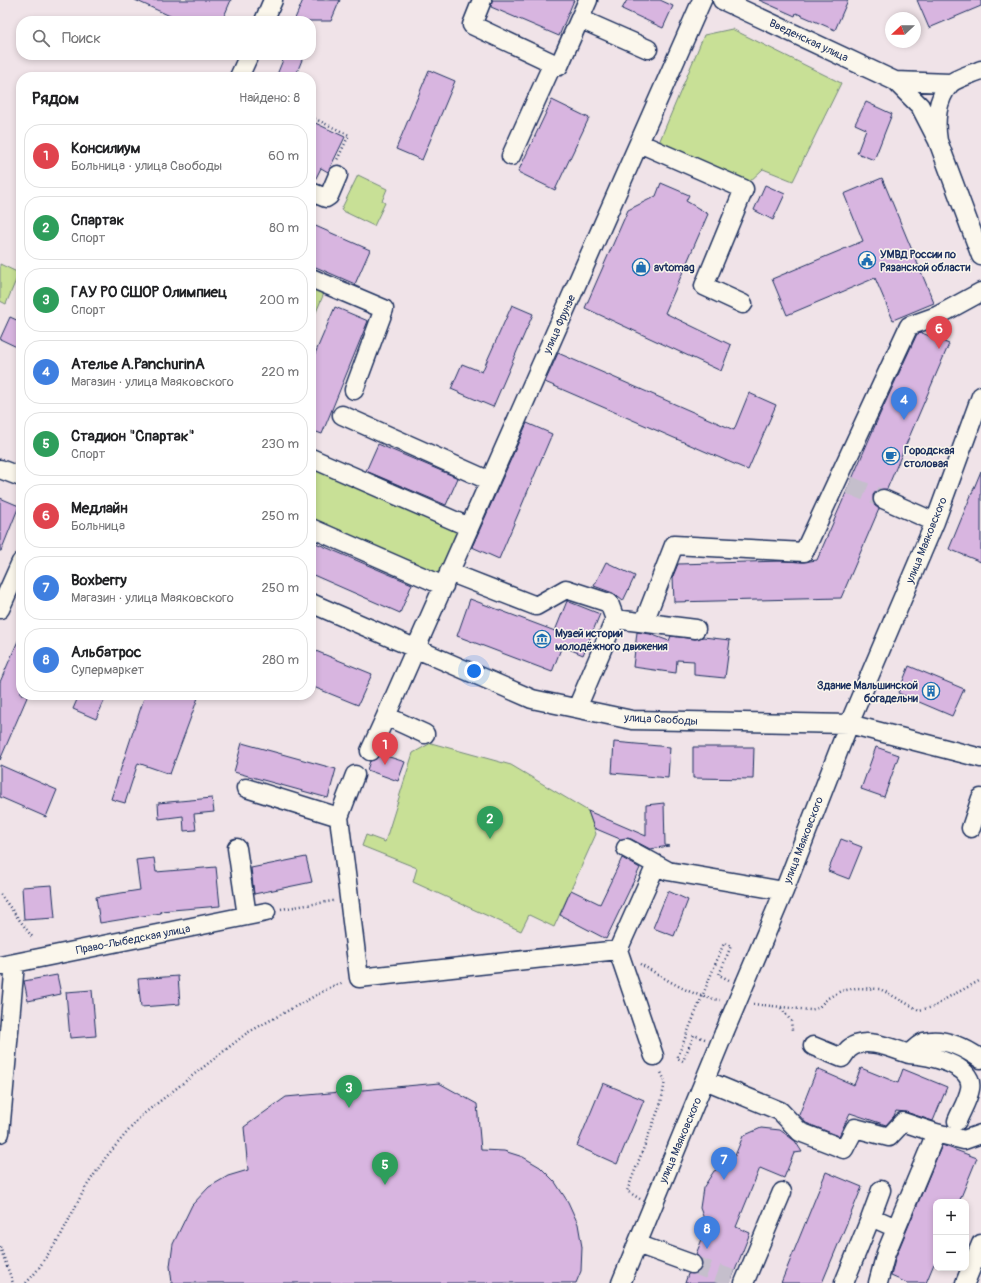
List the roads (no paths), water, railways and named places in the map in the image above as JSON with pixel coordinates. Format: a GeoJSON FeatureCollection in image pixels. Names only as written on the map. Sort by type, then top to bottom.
{"type":"FeatureCollection","features":[{"type":"Feature","properties":{"kind":"street"},"geometry":{"type":"LineString","coordinates":[[266,16],[273,0]]}},
{"type":"Feature","properties":{"kind":"street"},"geometry":{"type":"LineString","coordinates":[[482,0],[472,25],[516,40],[559,66],[588,0]]}},
{"type":"Feature","properties":{"kind":"street","name":"улица Фрунзе"},"geometry":{"type":"LineString","coordinates":[[370,751],[702,0]]}},
{"type":"Feature","properties":{"kind":"street","name":"Введенская улица"},"geometry":{"type":"LineString","coordinates":[[722,0],[895,81],[920,106],[938,141]]}},
{"type":"Feature","properties":{"kind":"street"},"geometry":{"type":"LineString","coordinates":[[580,19],[648,50]]}},
{"type":"Feature","properties":{"kind":"street"},"geometry":{"type":"LineString","coordinates":[[242,72],[247,60]]}},
{"type":"Feature","properties":{"kind":"street"},"geometry":{"type":"LineString","coordinates":[[511,156],[553,63]]}},
{"type":"Feature","properties":{"kind":"street"},"geometry":{"type":"LineString","coordinates":[[981,70],[950,83],[941,96],[936,125],[938,141],[981,256]]}},
{"type":"Feature","properties":{"kind":"street","name":"Введенская улица"},"geometry":{"type":"LineString","coordinates":[[895,81],[950,83]]}},
{"type":"Feature","properties":{"kind":"street"},"geometry":{"type":"LineString","coordinates":[[639,143],[744,189],[704,286],[743,304]]}},
{"type":"Feature","properties":{"kind":"street"},"geometry":{"type":"LineString","coordinates":[[316,194],[326,198],[329,196],[338,175]]}},
{"type":"Feature","properties":{"kind":"street"},"geometry":{"type":"LineString","coordinates":[[316,280],[384,309],[354,390]]}},
{"type":"Feature","properties":{"kind":"street"},"geometry":{"type":"LineString","coordinates":[[644,622],[674,545],[804,552],[843,483],[909,326],[937,316],[981,292]]}},
{"type":"Feature","properties":{"kind":"street","name":"улица Маяковского"},"geometry":{"type":"LineString","coordinates":[[621,1283],[724,1032],[738,981],[784,892],[849,724],[935,522],[981,396]]}},
{"type":"Feature","properties":{"kind":"street"},"geometry":{"type":"LineString","coordinates":[[342,416],[490,481]]}},
{"type":"Feature","properties":{"kind":"street"},"geometry":{"type":"LineString","coordinates":[[316,460],[469,527]]}},
{"type":"Feature","properties":{"kind":"street"},"geometry":{"type":"LineString","coordinates":[[0,469],[16,475]]}},
{"type":"Feature","properties":{"kind":"street"},"geometry":{"type":"LineString","coordinates":[[882,499],[935,522]]}},
{"type":"Feature","properties":{"kind":"street"},"geometry":{"type":"LineString","coordinates":[[316,530],[447,579],[536,606],[566,589],[609,603],[615,619],[577,708]]}},
{"type":"Feature","properties":{"kind":"street"},"geometry":{"type":"LineString","coordinates":[[0,609],[16,573]]}},
{"type":"Feature","properties":{"kind":"street","name":"улица Свободы"},"geometry":{"type":"LineString","coordinates":[[316,605],[532,699],[632,720],[849,724],[981,758]]}},
{"type":"Feature","properties":{"kind":"street"},"geometry":{"type":"LineString","coordinates":[[615,619],[696,629]]}},
{"type":"Feature","properties":{"kind":"street"},"geometry":{"type":"LineString","coordinates":[[386,716],[425,734]]}},
{"type":"Feature","properties":{"kind":"street"},"geometry":{"type":"LineString","coordinates":[[355,775],[339,817],[359,978],[618,950]]}},
{"type":"Feature","properties":{"kind":"street"},"geometry":{"type":"LineString","coordinates":[[246,788],[339,817]]}},
{"type":"Feature","properties":{"kind":"street"},"geometry":{"type":"LineString","coordinates":[[971,828],[981,798]]}},
{"type":"Feature","properties":{"kind":"street"},"geometry":{"type":"LineString","coordinates":[[237,848],[247,916]]}},
{"type":"Feature","properties":{"kind":"street"},"geometry":{"type":"LineString","coordinates":[[626,848],[668,871],[784,892]]}},
{"type":"Feature","properties":{"kind":"street"},"geometry":{"type":"LineString","coordinates":[[654,1056],[618,950],[656,865]]}},
{"type":"Feature","properties":{"kind":"street","name":"Право-Лыбедская улица"},"geometry":{"type":"LineString","coordinates":[[7,965],[274,911]]}},
{"type":"Feature","properties":{"kind":"street"},"geometry":{"type":"LineString","coordinates":[[0,1133],[7,965]]}},
{"type":"Feature","properties":{"kind":"street"},"geometry":{"type":"LineString","coordinates":[[909,1054],[922,1042],[938,1040],[970,1051],[981,1059]]}},
{"type":"Feature","properties":{"kind":"street"},"geometry":{"type":"LineString","coordinates":[[813,1046],[842,1058],[851,1047],[877,1043],[909,1054],[935,1058],[959,1068],[968,1076],[971,1088],[957,1121]]}},
{"type":"Feature","properties":{"kind":"street"},"geometry":{"type":"LineString","coordinates":[[705,1080],[780,1111],[800,1132],[844,1149],[855,1128],[889,1138],[904,1122],[936,1133],[964,1140],[981,1134]]}},
{"type":"Feature","properties":{"kind":"street"},"geometry":{"type":"LineString","coordinates":[[878,1283],[886,1253],[936,1133]]}},
{"type":"Feature","properties":{"kind":"street"},"geometry":{"type":"LineString","coordinates":[[844,1283],[871,1217],[880,1190]]}},
{"type":"Feature","properties":{"kind":"street"},"geometry":{"type":"LineString","coordinates":[[740,1282],[782,1192]]}},
{"type":"Feature","properties":{"kind":"street"},"geometry":{"type":"LineString","coordinates":[[871,1217],[896,1228]]}},
{"type":"Feature","properties":{"kind":"street"},"geometry":{"type":"LineString","coordinates":[[637,1244],[692,1264]]}},
{"type":"Feature","properties":{"kind":"street"},"geometry":{"type":"LineString","coordinates":[[965,1283],[981,1244]]}},
{"type":"Feature","properties":{"kind":"tunnel"},"geometry":{"type":"LineString","coordinates":[[849,485],[883,499]]}},
{"type":"Feature","properties":{"kind":"tunnel"},"geometry":{"type":"LineString","coordinates":[[692,1264],[732,1279]]}},
{"type":"Feature","properties":{"kind":"place","name":"УМВД России по Рязанской области"},"geometry":{"type":"Point","coordinates":[867,260]}},
{"type":"Feature","properties":{"kind":"place","name":"avtomag"},"geometry":{"type":"Point","coordinates":[641,267]}},
{"type":"Feature","properties":{"kind":"place","name":"Медлайн"},"geometry":{"type":"Point","coordinates":[939,349]}},
{"type":"Feature","properties":{"kind":"place","name":"Ателье A.PanchurinA"},"geometry":{"type":"Point","coordinates":[904,420]}},
{"type":"Feature","properties":{"kind":"place","name":"Городская столовая"},"geometry":{"type":"Point","coordinates":[891,456]}},
{"type":"Feature","properties":{"kind":"place","name":"Музей истории молодёжного движения"},"geometry":{"type":"Point","coordinates":[542,639]}},
{"type":"Feature","properties":{"kind":"place","name":"Здание Мальшинской богадельни"},"geometry":{"type":"Point","coordinates":[931,691]}},
{"type":"Feature","properties":{"kind":"place","name":"Консилиум"},"geometry":{"type":"Point","coordinates":[385,765]}},
{"type":"Feature","properties":{"kind":"place","name":"Спартак"},"geometry":{"type":"Point","coordinates":[490,839]}},
{"type":"Feature","properties":{"kind":"place","name":"ГАУ РО СШОР Олимпиец"},"geometry":{"type":"Point","coordinates":[349,1108]}},
{"type":"Feature","properties":{"kind":"place","name":"Boxberry"},"geometry":{"type":"Point","coordinates":[724,1180]}},
{"type":"Feature","properties":{"kind":"place","name":"Стадион \"Спартак\""},"geometry":{"type":"Point","coordinates":[385,1185]}},
{"type":"Feature","properties":{"kind":"place","name":"Альбатрос"},"geometry":{"type":"Point","coordinates":[707,1249]}}]}
